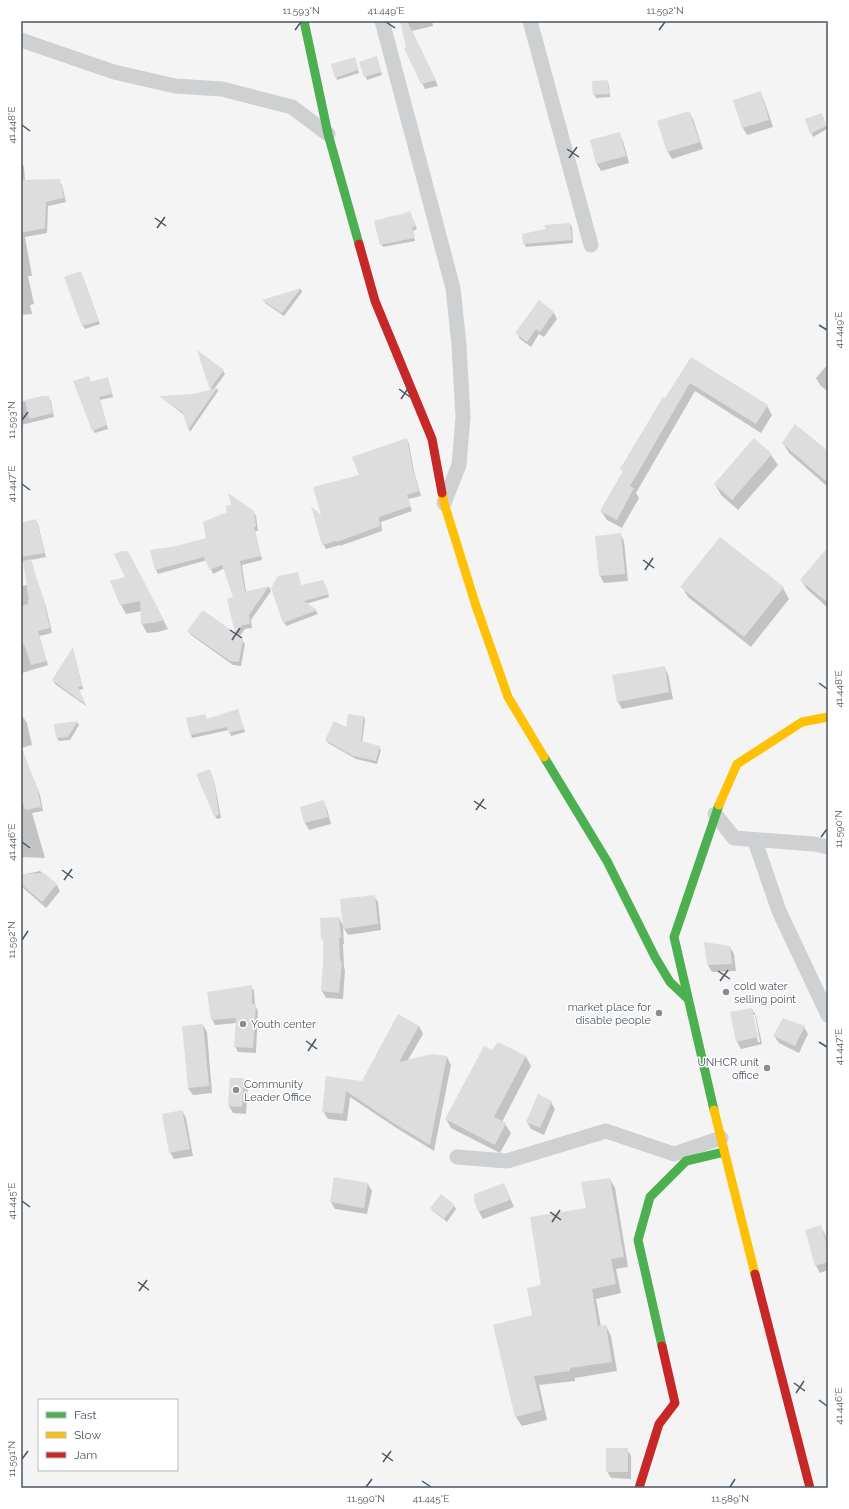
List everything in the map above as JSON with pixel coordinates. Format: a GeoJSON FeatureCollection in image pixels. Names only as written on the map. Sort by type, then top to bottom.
{"type":"FeatureCollection","features":[{"type":"Feature","properties":{"kind":"street"},"geometry":{"type":"LineString","coordinates":[[304,21],[328,134],[375,301],[432,439],[444,503],[476,606],[508,697],[607,861],[655,957],[670,982],[688,999]]}},
{"type":"Feature","properties":{"kind":"street"},"geometry":{"type":"LineString","coordinates":[[382,21],[453,288],[459,345],[462,417],[458,465],[444,503]]}},
{"type":"Feature","properties":{"kind":"street"},"geometry":{"type":"LineString","coordinates":[[530,21],[591,245]]}},
{"type":"Feature","properties":{"kind":"street"},"geometry":{"type":"LineString","coordinates":[[21,40],[114,72],[175,86],[222,89],[292,107],[328,134]]}},
{"type":"Feature","properties":{"kind":"street"},"geometry":{"type":"LineString","coordinates":[[810,1488],[722,1145],[674,936],[715,814],[737,764],[802,722],[828,717]]}},
{"type":"Feature","properties":{"kind":"street"},"geometry":{"type":"LineString","coordinates":[[715,814],[734,838],[814,844],[828,847]]}},
{"type":"Feature","properties":{"kind":"street"},"geometry":{"type":"LineString","coordinates":[[756,840],[757,848],[779,911],[828,1015]]}},
{"type":"Feature","properties":{"kind":"street"},"geometry":{"type":"LineString","coordinates":[[457,1157],[508,1161],[606,1131],[674,1154],[722,1145]]}},
{"type":"Feature","properties":{"kind":"street"},"geometry":{"type":"LineString","coordinates":[[639,1488],[659,1424],[675,1403],[638,1240],[650,1197],[686,1161],[722,1145]]}},
{"type":"Feature","properties":{"kind":"building"},"geometry":{"type":"Polygon","coordinates":[[[400,21],[407,21],[436,80],[421,84],[404,48],[406,47],[400,21]]]}},
{"type":"Feature","properties":{"kind":"building"},"geometry":{"type":"Polygon","coordinates":[[[377,56],[381,72],[364,77],[359,62],[377,56]]]}},
{"type":"Feature","properties":{"kind":"building"},"geometry":{"type":"Polygon","coordinates":[[[355,57],[358,70],[335,78],[331,64],[355,57]]]}},
{"type":"Feature","properties":{"kind":"building"},"geometry":{"type":"Polygon","coordinates":[[[608,80],[609,94],[593,95],[592,81],[608,80]]]}},
{"type":"Feature","properties":{"kind":"building"},"geometry":{"type":"Polygon","coordinates":[[[761,91],[769,120],[742,128],[733,100],[761,91]]]}},
{"type":"Feature","properties":{"kind":"building"},"geometry":{"type":"Polygon","coordinates":[[[689,111],[700,142],[667,152],[657,121],[689,111]]]}},
{"type":"Feature","properties":{"kind":"building"},"geometry":{"type":"Polygon","coordinates":[[[822,113],[826,126],[810,134],[805,119],[822,113]]]}},
{"type":"Feature","properties":{"kind":"building"},"geometry":{"type":"Polygon","coordinates":[[[620,132],[626,156],[596,164],[590,140],[620,132]]]}},
{"type":"Feature","properties":{"kind":"building"},"geometry":{"type":"Polygon","coordinates":[[[60,179],[64,198],[46,202],[45,228],[21,233],[21,180],[60,179]]]}},
{"type":"Feature","properties":{"kind":"building"},"geometry":{"type":"Polygon","coordinates":[[[410,211],[416,226],[412,227],[414,238],[380,245],[374,221],[410,211]]]}},
{"type":"Feature","properties":{"kind":"building"},"geometry":{"type":"Polygon","coordinates":[[[570,223],[572,240],[523,244],[522,234],[546,229],[544,225],[570,223]]]}},
{"type":"Feature","properties":{"kind":"building"},"geometry":{"type":"Polygon","coordinates":[[[81,271],[99,321],[82,326],[64,277],[81,271]]]}},
{"type":"Feature","properties":{"kind":"building"},"geometry":{"type":"Polygon","coordinates":[[[301,288],[282,313],[262,300],[301,288]]]}},
{"type":"Feature","properties":{"kind":"building"},"geometry":{"type":"Polygon","coordinates":[[[539,300],[554,312],[540,332],[536,329],[527,342],[515,333],[539,300]]]}},
{"type":"Feature","properties":{"kind":"building"},"geometry":{"type":"Polygon","coordinates":[[[197,350],[224,370],[210,389],[217,388],[188,430],[183,413],[159,396],[193,394],[210,390],[197,350]]]}},
{"type":"Feature","properties":{"kind":"building"},"geometry":{"type":"Polygon","coordinates":[[[691,357],[768,405],[756,424],[690,383],[630,486],[634,488],[617,520],[600,511],[623,471],[620,469],[663,397],[665,398],[691,357]]]}},
{"type":"Feature","properties":{"kind":"building"},"geometry":{"type":"Polygon","coordinates":[[[89,376],[90,382],[108,377],[112,394],[99,397],[107,425],[92,431],[73,381],[89,376]]]}},
{"type":"Feature","properties":{"kind":"building"},"geometry":{"type":"Polygon","coordinates":[[[49,396],[53,413],[29,419],[25,400],[49,396]]]}},
{"type":"Feature","properties":{"kind":"building"},"geometry":{"type":"Polygon","coordinates":[[[795,424],[828,451],[828,483],[782,443],[795,424]]]}},
{"type":"Feature","properties":{"kind":"building"},"geometry":{"type":"Polygon","coordinates":[[[407,438],[419,491],[407,495],[411,506],[379,517],[380,526],[337,542],[322,545],[311,506],[321,515],[313,487],[359,475],[352,457],[407,438]]]}},
{"type":"Feature","properties":{"kind":"building"},"geometry":{"type":"Polygon","coordinates":[[[754,438],[772,454],[732,500],[714,484],[754,438]]]}},
{"type":"Feature","properties":{"kind":"building"},"geometry":{"type":"Polygon","coordinates":[[[228,493],[254,511],[256,527],[254,527],[261,556],[240,561],[245,592],[269,586],[249,615],[250,624],[242,625],[236,634],[243,639],[239,662],[230,661],[187,631],[203,610],[235,633],[227,599],[233,597],[222,565],[210,570],[204,557],[155,570],[150,550],[176,546],[206,538],[203,522],[227,512],[225,506],[231,505],[228,493]]]}},
{"type":"Feature","properties":{"kind":"building"},"geometry":{"type":"Polygon","coordinates":[[[36,519],[45,553],[21,557],[21,523],[36,519]]]}},
{"type":"Feature","properties":{"kind":"building"},"geometry":{"type":"Polygon","coordinates":[[[621,533],[625,574],[599,576],[595,536],[621,533]]]}},
{"type":"Feature","properties":{"kind":"building"},"geometry":{"type":"Polygon","coordinates":[[[720,537],[784,587],[744,637],[680,587],[720,537]]]}},
{"type":"Feature","properties":{"kind":"building"},"geometry":{"type":"Polygon","coordinates":[[[828,547],[828,603],[800,580],[828,547]]]}},
{"type":"Feature","properties":{"kind":"building"},"geometry":{"type":"Polygon","coordinates":[[[122,551],[128,551],[164,620],[141,624],[140,601],[120,605],[110,581],[125,577],[114,554],[122,551]]]}},
{"type":"Feature","properties":{"kind":"building"},"geometry":{"type":"Polygon","coordinates":[[[31,559],[50,628],[38,631],[47,661],[31,665],[24,644],[21,646],[21,606],[28,604],[29,600],[23,561],[31,559]]]}},
{"type":"Feature","properties":{"kind":"building"},"geometry":{"type":"Polygon","coordinates":[[[298,572],[301,585],[323,580],[329,594],[304,601],[317,610],[283,623],[271,588],[278,576],[298,572]]]}},
{"type":"Feature","properties":{"kind":"building"},"geometry":{"type":"Polygon","coordinates":[[[73,647],[82,686],[78,687],[86,705],[52,680],[73,647]]]}},
{"type":"Feature","properties":{"kind":"building"},"geometry":{"type":"Polygon","coordinates":[[[665,666],[669,692],[617,702],[612,675],[665,666]]]}},
{"type":"Feature","properties":{"kind":"building"},"geometry":{"type":"Polygon","coordinates":[[[238,709],[244,729],[229,733],[227,727],[190,735],[186,718],[205,714],[206,719],[238,709]]]}},
{"type":"Feature","properties":{"kind":"building"},"geometry":{"type":"Polygon","coordinates":[[[348,714],[364,716],[361,741],[380,746],[376,761],[353,756],[325,740],[334,721],[346,727],[348,714]]]}},
{"type":"Feature","properties":{"kind":"building"},"geometry":{"type":"Polygon","coordinates":[[[78,721],[68,737],[56,738],[54,724],[78,721]]]}},
{"type":"Feature","properties":{"kind":"building"},"geometry":{"type":"Polygon","coordinates":[[[22,749],[38,790],[41,807],[25,810],[23,803],[21,803],[22,749]]]}},
{"type":"Feature","properties":{"kind":"building"},"geometry":{"type":"Polygon","coordinates":[[[210,769],[214,781],[219,815],[214,816],[196,774],[210,769]]]}},
{"type":"Feature","properties":{"kind":"building"},"geometry":{"type":"Polygon","coordinates":[[[324,800],[328,817],[304,823],[300,807],[324,800]]]}},
{"type":"Feature","properties":{"kind":"building"},"geometry":{"type":"Polygon","coordinates":[[[44,873],[57,884],[42,902],[21,884],[21,874],[44,873]]]}},
{"type":"Feature","properties":{"kind":"building"},"geometry":{"type":"Polygon","coordinates":[[[375,895],[378,924],[343,929],[340,899],[375,895]]]}},
{"type":"Feature","properties":{"kind":"building"},"geometry":{"type":"Polygon","coordinates":[[[339,917],[341,937],[339,938],[340,960],[342,962],[339,993],[321,991],[323,939],[321,939],[320,918],[339,917]]]}},
{"type":"Feature","properties":{"kind":"building"},"geometry":{"type":"Polygon","coordinates":[[[704,942],[730,946],[732,964],[707,965],[704,942]]]}},
{"type":"Feature","properties":{"kind":"building"},"geometry":{"type":"Polygon","coordinates":[[[252,985],[252,1004],[256,1004],[253,1048],[234,1047],[236,1018],[211,1020],[207,992],[252,985]]]}},
{"type":"Feature","properties":{"kind":"building"},"geometry":{"type":"Polygon","coordinates":[[[752,1008],[758,1037],[736,1042],[730,1012],[752,1008]]]}},
{"type":"Feature","properties":{"kind":"building"},"geometry":{"type":"Polygon","coordinates":[[[398,1014],[419,1026],[399,1062],[432,1054],[447,1056],[430,1145],[392,1122],[346,1091],[343,1114],[322,1112],[326,1077],[324,1076],[362,1081],[398,1014]]]}},
{"type":"Feature","properties":{"kind":"building"},"geometry":{"type":"Polygon","coordinates":[[[783,1018],[805,1026],[795,1046],[773,1036],[783,1018]]]}},
{"type":"Feature","properties":{"kind":"building"},"geometry":{"type":"Polygon","coordinates":[[[203,1024],[209,1086],[188,1088],[182,1026],[203,1024]]]}},
{"type":"Feature","properties":{"kind":"building"},"geometry":{"type":"Polygon","coordinates":[[[498,1042],[526,1056],[494,1117],[506,1123],[495,1145],[445,1119],[484,1046],[492,1050],[498,1042]]]}},
{"type":"Feature","properties":{"kind":"building"},"geometry":{"type":"Polygon","coordinates":[[[230,1078],[244,1078],[242,1107],[228,1106],[230,1078]]]}},
{"type":"Feature","properties":{"kind":"building"},"geometry":{"type":"Polygon","coordinates":[[[538,1094],[552,1101],[540,1128],[526,1122],[538,1094]]]}},
{"type":"Feature","properties":{"kind":"building"},"geometry":{"type":"Polygon","coordinates":[[[182,1110],[190,1149],[169,1153],[162,1114],[182,1110]]]}},
{"type":"Feature","properties":{"kind":"building"},"geometry":{"type":"Polygon","coordinates":[[[334,1177],[368,1183],[364,1208],[330,1202],[334,1177]]]}},
{"type":"Feature","properties":{"kind":"building"},"geometry":{"type":"Polygon","coordinates":[[[610,1178],[624,1257],[611,1259],[616,1284],[592,1289],[598,1326],[606,1325],[612,1362],[570,1368],[570,1371],[534,1376],[542,1410],[515,1417],[493,1325],[532,1315],[527,1288],[541,1285],[530,1217],[586,1208],[581,1182],[610,1178]]]}},
{"type":"Feature","properties":{"kind":"building"},"geometry":{"type":"Polygon","coordinates":[[[504,1183],[510,1200],[478,1212],[474,1200],[474,1194],[504,1183]]]}},
{"type":"Feature","properties":{"kind":"building"},"geometry":{"type":"Polygon","coordinates":[[[441,1194],[455,1205],[444,1219],[430,1208],[441,1194]]]}},
{"type":"Feature","properties":{"kind":"building"},"geometry":{"type":"Polygon","coordinates":[[[821,1225],[828,1248],[828,1262],[815,1266],[805,1230],[821,1225]]]}},
{"type":"Feature","properties":{"kind":"building"},"geometry":{"type":"Polygon","coordinates":[[[606,1448],[628,1448],[628,1472],[606,1472],[606,1448]]]}},
{"type":"Feature","properties":{"kind":"traffic: fast"},"geometry":{"type":"LineString","coordinates":[[304,21],[328,134],[359,244]]}},
{"type":"Feature","properties":{"kind":"traffic: fast"},"geometry":{"type":"LineString","coordinates":[[544,757],[607,861],[655,957],[670,982],[688,999]]}},
{"type":"Feature","properties":{"kind":"traffic: fast"},"geometry":{"type":"LineString","coordinates":[[714,1110],[674,937],[719,805]]}},
{"type":"Feature","properties":{"kind":"traffic: fast"},"geometry":{"type":"LineString","coordinates":[[662,1346],[638,1240],[650,1197],[686,1161],[724,1152]]}},
{"type":"Feature","properties":{"kind":"traffic: slow"},"geometry":{"type":"LineString","coordinates":[[442,493],[476,606],[508,697],[544,757]]}},
{"type":"Feature","properties":{"kind":"traffic: slow"},"geometry":{"type":"LineString","coordinates":[[719,805],[737,764],[802,722],[828,717]]}},
{"type":"Feature","properties":{"kind":"traffic: slow"},"geometry":{"type":"LineString","coordinates":[[714,1110],[755,1274]]}},
{"type":"Feature","properties":{"kind":"traffic: jam"},"geometry":{"type":"LineString","coordinates":[[359,244],[375,301],[432,439],[442,493]]}},
{"type":"Feature","properties":{"kind":"traffic: jam"},"geometry":{"type":"LineString","coordinates":[[755,1274],[810,1488]]}},
{"type":"Feature","properties":{"kind":"traffic: jam"},"geometry":{"type":"LineString","coordinates":[[639,1488],[659,1424],[675,1403],[662,1346]]}},
{"type":"Feature","properties":{"kind":"place","name":"cold water selling point"},"geometry":{"type":"Point","coordinates":[726,992]}},
{"type":"Feature","properties":{"kind":"place","name":"market place for disable people"},"geometry":{"type":"Point","coordinates":[659,1013]}},
{"type":"Feature","properties":{"kind":"place","name":"Youth center"},"geometry":{"type":"Point","coordinates":[243,1024]}},
{"type":"Feature","properties":{"kind":"place","name":"UNHCR unit office"},"geometry":{"type":"Point","coordinates":[767,1068]}},
{"type":"Feature","properties":{"kind":"place","name":"Community Leader Office"},"geometry":{"type":"Point","coordinates":[236,1090]}}]}
